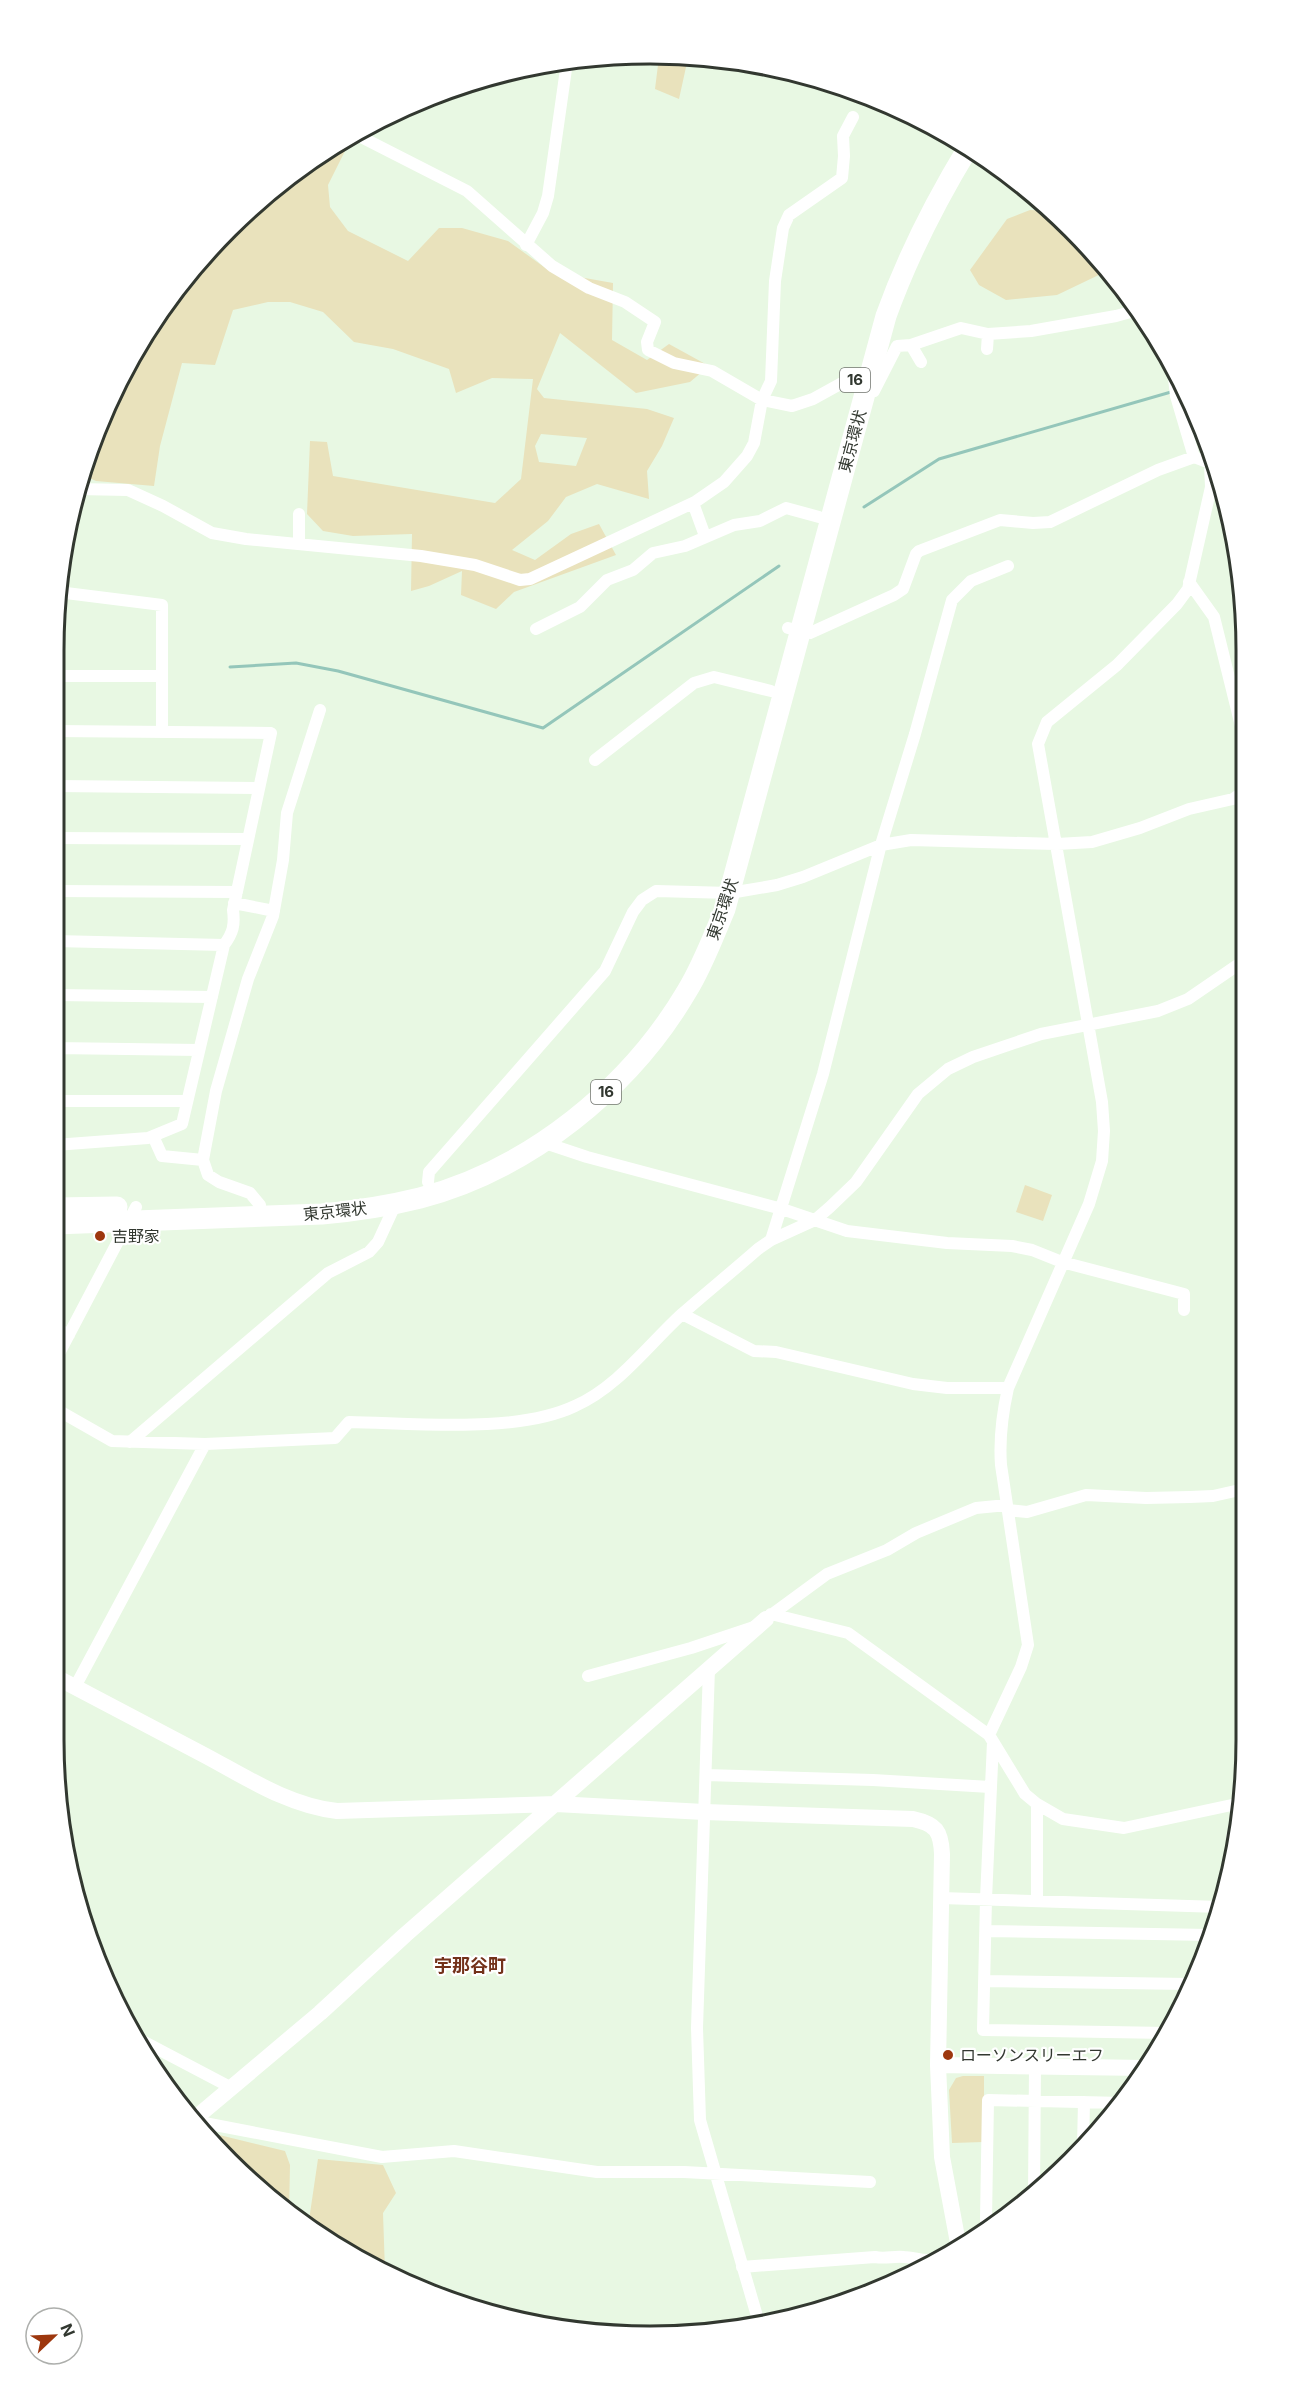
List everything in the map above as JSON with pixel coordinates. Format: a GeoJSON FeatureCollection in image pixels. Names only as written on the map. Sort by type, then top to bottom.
{"type":"FeatureCollection","features":[{"type":"Feature","properties":{"kind":"highway","name":"東京環状"},"geometry":{"type":"LineString","coordinates":[[64,1209],[133,1214],[322,1214],[357,1211],[421,1198],[477,1177],[542,1142],[594,1103],[632,1065],[666,1025],[705,957],[859,387],[883,290],[902,240],[952,148]]}},
{"type":"Feature","properties":{"kind":"highway","name":"東京環状"},"geometry":{"type":"LineString","coordinates":[[64,1223],[133,1214],[327,1202],[399,1190],[428,1182],[512,1147],[548,1123],[586,1093],[618,1062],[652,1022],[676,985],[723,893],[771,691],[794,629],[819,518],[859,387],[902,273],[928,216],[963,156]]}},
{"type":"Feature","properties":{"kind":"street"},"geometry":{"type":"LineString","coordinates":[[526,245],[543,213],[548,196],[566,71]]}},
{"type":"Feature","properties":{"kind":"street"},"geometry":{"type":"LineString","coordinates":[[87,489],[128,490],[212,533],[246,539],[421,556],[475,565],[520,580],[530,579],[693,503],[724,482],[747,456],[754,443],[762,400],[771,381],[774,281],[783,228],[789,215],[842,178],[843,136],[853,117]]}},
{"type":"Feature","properties":{"kind":"street"},"geometry":{"type":"LineString","coordinates":[[365,139],[467,191],[552,266],[589,288],[625,302],[655,322],[647,342],[648,350],[674,363],[712,371],[762,400],[796,406],[842,383],[874,391],[879,386],[897,346],[911,345],[961,328],[988,334],[1031,331],[1128,313]]}},
{"type":"Feature","properties":{"kind":"street"},"geometry":{"type":"LineString","coordinates":[[987,349],[988,334]]}},
{"type":"Feature","properties":{"kind":"street"},"geometry":{"type":"LineString","coordinates":[[911,345],[921,362]]}},
{"type":"Feature","properties":{"kind":"street"},"geometry":{"type":"LineString","coordinates":[[1177,396],[1194,457]]}},
{"type":"Feature","properties":{"kind":"street"},"geometry":{"type":"LineString","coordinates":[[794,629],[810,633],[894,595],[903,589],[915,554],[919,551],[999,520],[1033,523],[1059,519],[1158,470],[1194,457],[1204,461]]}},
{"type":"Feature","properties":{"kind":"street"},"geometry":{"type":"LineString","coordinates":[[1157,2033],[983,2030],[991,1739],[1028,1645],[1000,1439],[1008,1388],[1089,1204],[1102,1161],[1104,1131],[1102,1102],[1038,744],[1042,731],[1057,712],[1117,664],[1161,622],[1188,589],[1211,483]]}},
{"type":"Feature","properties":{"kind":"street"},"geometry":{"type":"LineString","coordinates":[[693,503],[705,536]]}},
{"type":"Feature","properties":{"kind":"street"},"geometry":{"type":"LineString","coordinates":[[536,629],[580,608],[607,580],[633,570],[653,553],[685,546],[734,525],[760,521],[786,508],[819,518]]}},
{"type":"Feature","properties":{"kind":"street"},"geometry":{"type":"LineString","coordinates":[[299,544],[300,514]]}},
{"type":"Feature","properties":{"kind":"street"},"geometry":{"type":"LineString","coordinates":[[771,1240],[823,1074],[881,845],[952,600],[971,581],[1008,566]]}},
{"type":"Feature","properties":{"kind":"street"},"geometry":{"type":"LineString","coordinates":[[1189,582],[1214,617],[1236,706]]}},
{"type":"Feature","properties":{"kind":"street"},"geometry":{"type":"LineString","coordinates":[[68,593],[162,605],[162,732]]}},
{"type":"Feature","properties":{"kind":"street"},"geometry":{"type":"LineString","coordinates":[[64,676],[162,676]]}},
{"type":"Feature","properties":{"kind":"street"},"geometry":{"type":"LineString","coordinates":[[595,760],[694,683],[714,677],[771,691]]}},
{"type":"Feature","properties":{"kind":"street"},"geometry":{"type":"LineString","coordinates":[[260,1205],[250,1193],[219,1182],[208,1174],[203,1160],[216,1091],[248,979],[274,911],[283,860],[287,813],[320,710]]}},
{"type":"Feature","properties":{"kind":"street"},"geometry":{"type":"LineString","coordinates":[[64,731],[271,733],[235,897],[233,910],[235,923],[232,934],[224,945],[182,1124],[153,1136],[64,1144]]}},
{"type":"Feature","properties":{"kind":"street"},"geometry":{"type":"LineString","coordinates":[[64,786],[258,788]]}},
{"type":"Feature","properties":{"kind":"street"},"geometry":{"type":"LineString","coordinates":[[428,1182],[429,1172],[605,971],[633,912],[642,900],[656,891],[666,889],[723,893],[777,885],[803,877],[881,845],[929,839],[1057,844],[1108,838],[1189,809],[1236,798]]}},
{"type":"Feature","properties":{"kind":"street"},"geometry":{"type":"LineString","coordinates":[[64,838],[247,839]]}},
{"type":"Feature","properties":{"kind":"street"},"geometry":{"type":"LineString","coordinates":[[64,891],[235,897],[274,911]]}},
{"type":"Feature","properties":{"kind":"street"},"geometry":{"type":"LineString","coordinates":[[64,941],[224,945]]}},
{"type":"Feature","properties":{"kind":"street"},"geometry":{"type":"LineString","coordinates":[[64,1414],[112,1441],[205,1444],[335,1438],[349,1422],[487,1424],[522,1421],[550,1415],[575,1406],[620,1376],[682,1314],[771,1240],[815,1220],[856,1182],[918,1094],[948,1069],[973,1057],[1041,1034],[1158,1011],[1188,999],[1236,966]]}},
{"type":"Feature","properties":{"kind":"street"},"geometry":{"type":"LineString","coordinates":[[64,995],[212,997]]}},
{"type":"Feature","properties":{"kind":"street"},"geometry":{"type":"LineString","coordinates":[[64,1048],[199,1050]]}},
{"type":"Feature","properties":{"kind":"street"},"geometry":{"type":"LineString","coordinates":[[64,1101],[187,1101]]}},
{"type":"Feature","properties":{"kind":"street"},"geometry":{"type":"LineString","coordinates":[[153,1136],[162,1156],[203,1160]]}},
{"type":"Feature","properties":{"kind":"street"},"geometry":{"type":"LineString","coordinates":[[542,1142],[587,1157],[782,1209],[846,1231],[889,1234],[948,1243],[1012,1246],[1032,1250],[1062,1262],[1184,1294],[1184,1310]]}},
{"type":"Feature","properties":{"kind":"street"},"geometry":{"type":"LineString","coordinates":[[130,1442],[328,1274],[369,1252],[378,1242],[396,1203]]}},
{"type":"Feature","properties":{"kind":"street"},"geometry":{"type":"LineString","coordinates":[[64,1344],[133,1214]]}},
{"type":"Feature","properties":{"kind":"street"},"geometry":{"type":"LineString","coordinates":[[682,1314],[754,1351],[776,1353],[913,1384],[947,1388],[1008,1388]]}},
{"type":"Feature","properties":{"kind":"street"},"geometry":{"type":"LineString","coordinates":[[64,1332],[69,1335]]}},
{"type":"Feature","properties":{"kind":"street"},"geometry":{"type":"LineString","coordinates":[[75,1687],[205,1444]]}},
{"type":"Feature","properties":{"kind":"street"},"geometry":{"type":"LineString","coordinates":[[201,2115],[320,2013],[405,1935],[709,1668],[766,1619],[827,1574],[886,1550],[916,1533],[976,1508],[1008,1507],[1027,1512],[1086,1495],[1146,1498],[1190,1497],[1214,1496],[1236,1491]]}},
{"type":"Feature","properties":{"kind":"street"},"geometry":{"type":"LineString","coordinates":[[588,1676],[691,1648],[766,1619],[848,1633],[991,1739],[1025,1794],[1063,1819],[1124,1828],[1231,1805]]}},
{"type":"Feature","properties":{"kind":"street"},"geometry":{"type":"LineString","coordinates":[[709,1668],[697,2028],[700,2120],[757,2315]]}},
{"type":"Feature","properties":{"kind":"street"},"geometry":{"type":"LineString","coordinates":[[64,1681],[280,1794],[319,1809],[556,1804],[913,1819],[924,1821],[934,1827],[942,1840],[938,2065],[942,2157],[956,2239]]}},
{"type":"Feature","properties":{"kind":"street"},"geometry":{"type":"LineString","coordinates":[[706,1774],[990,1787]]}},
{"type":"Feature","properties":{"kind":"street"},"geometry":{"type":"LineString","coordinates":[[1037,1804],[1037,1901]]}},
{"type":"Feature","properties":{"kind":"street"},"geometry":{"type":"LineString","coordinates":[[941,1898],[1211,1907]]}},
{"type":"Feature","properties":{"kind":"street"},"geometry":{"type":"LineString","coordinates":[[986,1930],[1202,1935]]}},
{"type":"Feature","properties":{"kind":"street"},"geometry":{"type":"LineString","coordinates":[[985,1980],[1182,1984]]}},
{"type":"Feature","properties":{"kind":"street"},"geometry":{"type":"LineString","coordinates":[[151,2045],[231,2087]]}},
{"type":"Feature","properties":{"kind":"street"},"geometry":{"type":"LineString","coordinates":[[938,2065],[1135,2068]]}},
{"type":"Feature","properties":{"kind":"street"},"geometry":{"type":"LineString","coordinates":[[1034,2181],[1035,2066]]}},
{"type":"Feature","properties":{"kind":"street"},"geometry":{"type":"LineString","coordinates":[[986,2219],[988,2100],[1109,2103]]}},
{"type":"Feature","properties":{"kind":"street"},"geometry":{"type":"LineString","coordinates":[[1083,2133],[1084,2102]]}},
{"type":"Feature","properties":{"kind":"street"},"geometry":{"type":"LineString","coordinates":[[208,2124],[382,2157],[454,2151],[597,2172],[684,2172],[870,2182]]}},
{"type":"Feature","properties":{"kind":"street"},"geometry":{"type":"LineString","coordinates":[[742,2267],[874,2257],[888,2259],[903,2257],[918,2260]]}},
{"type":"Feature","properties":{"kind":"shaded area"},"geometry":{"type":"Polygon","coordinates":[[[658,64],[686,66],[679,99],[655,89],[658,64]]]}},
{"type":"Feature","properties":{"kind":"shaded area"},"geometry":{"type":"Polygon","coordinates":[[[345,150],[328,185],[330,207],[348,231],[408,261],[439,228],[462,228],[508,241],[551,272],[613,283],[612,340],[647,360],[669,344],[709,366],[690,382],[636,393],[560,333],[537,389],[544,398],[647,409],[674,418],[662,446],[647,471],[649,499],[597,484],[566,497],[548,521],[512,550],[535,560],[571,534],[599,524],[616,555],[514,592],[496,609],[461,595],[462,571],[429,586],[411,591],[412,534],[353,536],[323,531],[307,514],[310,441],[327,442],[333,476],[495,503],[521,479],[533,379],[492,378],[456,393],[449,369],[393,349],[354,342],[323,312],[290,302],[268,302],[233,310],[215,365],[182,363],[160,446],[154,486],[96,481],[91,478],[109,426],[125,391],[143,357],[185,294],[236,236],[264,210],[294,185],[345,150]],[[541,434],[535,446],[539,462],[576,466],[587,438],[541,434]]]}},
{"type":"Feature","properties":{"kind":"shaded area"},"geometry":{"type":"Polygon","coordinates":[[[1030,210],[1036,210],[1064,236],[1099,275],[1057,295],[1006,300],[979,285],[970,270],[1007,219],[1030,210]]]}},
{"type":"Feature","properties":{"kind":"shaded area"},"geometry":{"type":"Polygon","coordinates":[[[1025,1185],[1052,1195],[1043,1221],[1016,1212],[1025,1185]]]}},
{"type":"Feature","properties":{"kind":"shaded area"},"geometry":{"type":"Polygon","coordinates":[[[984,2076],[984,2142],[952,2143],[949,2090],[956,2078],[984,2076]]]}},
{"type":"Feature","properties":{"kind":"shaded area"},"geometry":{"type":"Polygon","coordinates":[[[218,2135],[285,2151],[290,2165],[289,2201],[236,2154],[218,2135]]]}},
{"type":"Feature","properties":{"kind":"shaded area"},"geometry":{"type":"Polygon","coordinates":[[[318,2159],[383,2165],[396,2193],[383,2213],[385,2262],[357,2247],[310,2216],[318,2159]]]}},
{"type":"Feature","properties":{"kind":"waterway"},"geometry":{"type":"LineString","coordinates":[[864,507],[939,459],[1171,392]]}},
{"type":"Feature","properties":{"kind":"waterway"},"geometry":{"type":"LineString","coordinates":[[230,667],[296,663],[338,671],[543,728],[779,566]]}},
{"type":"Feature","properties":{"kind":"place","name":"吉野家"},"geometry":{"type":"Point","coordinates":[100,1236]}},
{"type":"Feature","properties":{"kind":"place","name":"ローソンスリーエフ"},"geometry":{"type":"Point","coordinates":[948,2055]}},
{"type":"Feature","properties":{"kind":"district","name":"宇那谷町"},"geometry":{"type":"Point","coordinates":[470,1966]}}]}
